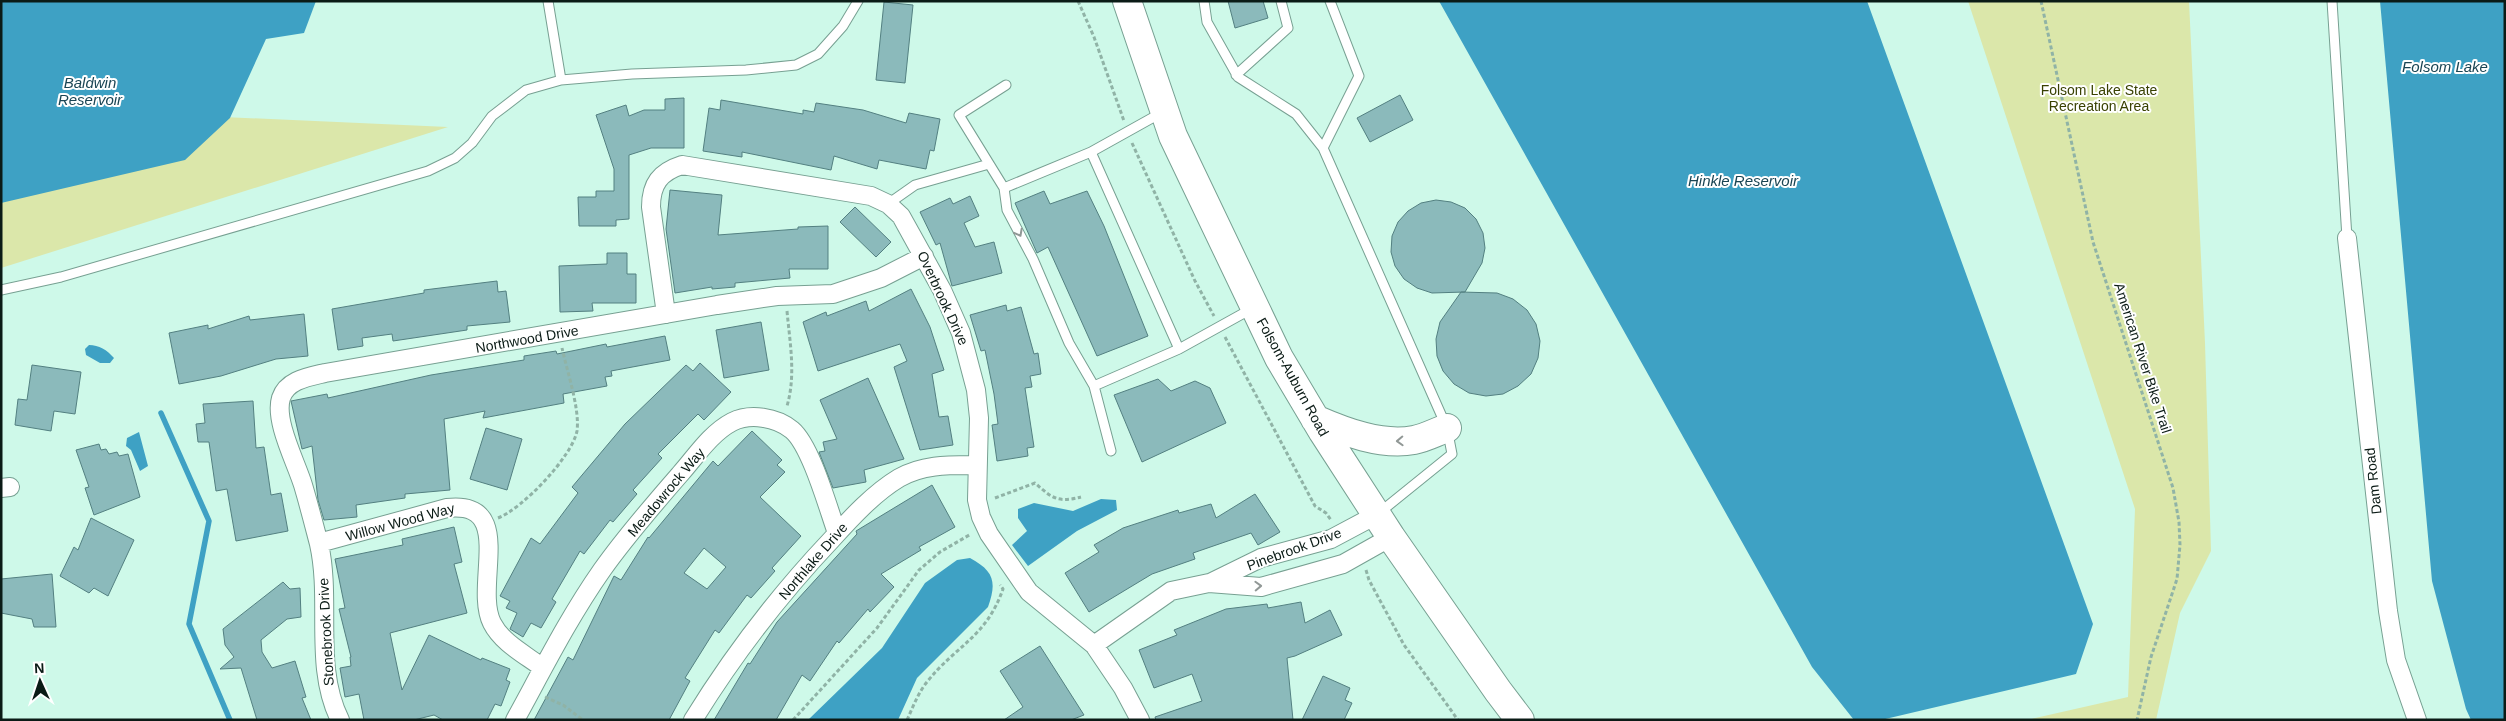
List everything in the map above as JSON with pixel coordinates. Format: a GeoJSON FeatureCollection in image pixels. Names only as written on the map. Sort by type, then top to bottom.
{"type":"FeatureCollection","features":[{"type":"Feature","properties":{"kind":"main road","name":"Folsom-Auburn Road"},"geometry":{"type":"LineString","coordinates":[[1127,1],[1164,112],[1279,358],[1315,419],[1384,525],[1520,720]]}},
{"type":"Feature","properties":{"kind":"main road"},"geometry":{"type":"LineString","coordinates":[[1315,419],[1342,430],[1385,441],[1414,440],[1447,428]]}},
{"type":"Feature","properties":{"kind":"street","name":"Overbrook Drive"},"geometry":{"type":"LineString","coordinates":[[666,314],[651,207],[651,192],[657,179],[668,170],[682,165],[872,196],[888,204],[902,216],[924,256],[961,333],[970,362],[979,418],[978,505],[985,526],[1029,592],[1094,645],[1123,688],[1140,720]]}},
{"type":"Feature","properties":{"kind":"street","name":"Dam Road"},"geometry":{"type":"LineString","coordinates":[[2347,238],[2388,611],[2396,660],[2417,720]]}},
{"type":"Feature","properties":{"kind":"street","name":"Northwood Drive"},"geometry":{"type":"LineString","coordinates":[[319,543],[303,485],[279,412],[281,397],[290,385],[302,378],[666,314],[785,296],[833,294],[854,289],[924,256]]}},
{"type":"Feature","properties":{"kind":"street","name":"Meadowrock Way"},"geometry":{"type":"LineString","coordinates":[[515,720],[578,607],[603,568],[645,515],[715,435],[732,422],[753,417],[774,420],[792,430],[805,447],[837,533]]}},
{"type":"Feature","properties":{"kind":"street","name":"Northlake Drive"},"geometry":{"type":"LineString","coordinates":[[693,720],[716,683],[781,598],[837,533],[862,509],[899,478],[920,469],[948,464],[977,465]]}},
{"type":"Feature","properties":{"kind":"street","name":"Willow Wood Way"},"geometry":{"type":"LineString","coordinates":[[319,543],[447,508],[462,506],[476,512],[486,523]]}},
{"type":"Feature","properties":{"kind":"street"},"geometry":{"type":"LineString","coordinates":[[486,523],[489,537],[485,585],[486,605],[491,622],[502,638],[543,668]]}},
{"type":"Feature","properties":{"kind":"street","name":"Pinebrook Drive"},"geometry":{"type":"LineString","coordinates":[[1209,583],[1261,558],[1384,525]]}},
{"type":"Feature","properties":{"kind":"street","name":"Pinebrook Drive"},"geometry":{"type":"LineString","coordinates":[[1094,645],[1171,590],[1209,583],[1261,587],[1343,564],[1384,525]]}},
{"type":"Feature","properties":{"kind":"street","name":"Stonebrook Drive"},"geometry":{"type":"LineString","coordinates":[[319,543],[324,589],[327,676],[331,702],[340,720]]}},
{"type":"Feature","properties":{"kind":"lane"},"geometry":{"type":"LineString","coordinates":[[548,1],[561,80]]}},
{"type":"Feature","properties":{"kind":"lane"},"geometry":{"type":"LineString","coordinates":[[1,290],[61,277],[428,170],[455,158],[472,143],[492,116],[526,90],[561,80],[632,74],[746,70],[796,65],[818,54],[843,26],[858,1]]}},
{"type":"Feature","properties":{"kind":"lane"},"geometry":{"type":"LineString","coordinates":[[1204,1],[1207,22],[1236,75],[1296,114],[1323,148],[1447,428],[1452,454],[1384,525]]}},
{"type":"Feature","properties":{"kind":"lane"},"geometry":{"type":"LineString","coordinates":[[1236,75],[1288,28],[1281,1]]}},
{"type":"Feature","properties":{"kind":"lane"},"geometry":{"type":"LineString","coordinates":[[1323,148],[1359,76],[1330,1]]}},
{"type":"Feature","properties":{"kind":"lane"},"geometry":{"type":"LineString","coordinates":[[2332,1],[2347,238]]}},
{"type":"Feature","properties":{"kind":"lane"},"geometry":{"type":"LineString","coordinates":[[1006,85],[959,115],[1004,188],[1007,210],[1033,259],[1069,343],[1094,386],[1111,451]]}},
{"type":"Feature","properties":{"kind":"lane"},"geometry":{"type":"LineString","coordinates":[[1004,188],[1091,152],[1164,112]]}},
{"type":"Feature","properties":{"kind":"lane"},"geometry":{"type":"LineString","coordinates":[[1091,152],[1179,349]]}},
{"type":"Feature","properties":{"kind":"lane"},"geometry":{"type":"LineString","coordinates":[[888,204],[915,185],[989,164]]}},
{"type":"Feature","properties":{"kind":"lane"},"geometry":{"type":"LineString","coordinates":[[1094,386],[1179,349],[1254,307]]}},
{"type":"Feature","properties":{"kind":"path"},"geometry":{"type":"LineString","coordinates":[[1078,1],[1094,37],[1145,174],[1195,281],[1315,506]]}},
{"type":"Feature","properties":{"kind":"path","name":"American River Bike Trail"},"geometry":{"type":"LineString","coordinates":[[2041,1],[2094,242],[2173,488],[2179,522],[2180,545],[2176,579],[2151,658],[2137,720]]}},
{"type":"Feature","properties":{"kind":"path"},"geometry":{"type":"LineString","coordinates":[[780,423],[792,387],[792,364],[785,296]]}},
{"type":"Feature","properties":{"kind":"path"},"geometry":{"type":"LineString","coordinates":[[486,523],[508,514],[534,493],[564,456],[577,432],[575,407],[558,333]]}},
{"type":"Feature","properties":{"kind":"path"},"geometry":{"type":"LineString","coordinates":[[978,505],[1035,483],[1051,497],[1065,501],[1080,497]]}},
{"type":"Feature","properties":{"kind":"path"},"geometry":{"type":"LineString","coordinates":[[792,720],[878,628],[919,570],[940,552],[985,526]]}},
{"type":"Feature","properties":{"kind":"path"},"geometry":{"type":"LineString","coordinates":[[967,536],[972,542]]}},
{"type":"Feature","properties":{"kind":"path"},"geometry":{"type":"LineString","coordinates":[[1368,577],[1404,645],[1458,720]]}},
{"type":"Feature","properties":{"kind":"path"},"geometry":{"type":"LineString","coordinates":[[907,720],[928,681],[978,634],[997,605],[1003,589],[999,582]]}},
{"type":"Feature","properties":{"kind":"path"},"geometry":{"type":"LineString","coordinates":[[531,691],[564,705],[583,720]]}},
{"type":"Feature","properties":{"kind":"green space","name":"Folsom Lake State Recreation Area"},"geometry":{"type":"Polygon","coordinates":[[[1968,1],[2189,1],[2205,343],[2211,551],[2180,613],[2156,720],[2027,720],[2128,697],[2135,509],[1968,1]]]}},
{"type":"Feature","properties":{"kind":"green space"},"geometry":{"type":"Polygon","coordinates":[[[1,107],[448,127],[1,268],[1,107]]]}},
{"type":"Feature","properties":{"kind":"water","name":"Baldwin Reservoir"},"geometry":{"type":"Polygon","coordinates":[[[1,1],[316,1],[304,33],[266,39],[230,118],[185,160],[1,203],[1,1]]]}},
{"type":"Feature","properties":{"kind":"water","name":"Hinkle Reservoir"},"geometry":{"type":"Polygon","coordinates":[[[1439,1],[1867,1],[2093,624],[2076,674],[1881,720],[1854,720],[1812,667],[1439,1]]]}},
{"type":"Feature","properties":{"kind":"water","name":"Folsom Lake"},"geometry":{"type":"Polygon","coordinates":[[[2380,1],[2505,1],[2505,720],[2471,720],[2466,709],[2432,581],[2380,1]]]}},
{"type":"Feature","properties":{"kind":"water"},"geometry":{"type":"Polygon","coordinates":[[[89,345],[103,348],[114,358],[110,363],[100,363],[86,355],[85,349],[89,345]]]}},
{"type":"Feature","properties":{"kind":"water"},"geometry":{"type":"Polygon","coordinates":[[[139,432],[148,466],[140,471],[131,450],[126,446],[127,438],[139,432]]]}},
{"type":"Feature","properties":{"kind":"water"},"geometry":{"type":"Polygon","coordinates":[[[1101,499],[1116,500],[1117,510],[1077,531],[1028,566],[1012,545],[1027,531],[1018,518],[1018,509],[1034,503],[1073,511],[1101,499]]]}},
{"type":"Feature","properties":{"kind":"water"},"geometry":{"type":"Polygon","coordinates":[[[970,558],[984,568],[991,578],[993,584],[988,607],[917,678],[898,720],[808,720],[882,648],[925,583],[957,560],[970,558]]]}},
{"type":"Feature","properties":{"kind":"building"},"geometry":{"type":"Polygon","coordinates":[[[1228,1],[1263,1],[1268,18],[1235,28],[1228,1]]]}},
{"type":"Feature","properties":{"kind":"building"},"geometry":{"type":"Polygon","coordinates":[[[884,2],[913,5],[905,83],[876,80],[884,2]]]}},
{"type":"Feature","properties":{"kind":"building"},"geometry":{"type":"Polygon","coordinates":[[[1400,95],[1413,120],[1370,142],[1357,118],[1400,95]]]}},
{"type":"Feature","properties":{"kind":"building"},"geometry":{"type":"Polygon","coordinates":[[[684,98],[684,148],[651,148],[629,155],[629,219],[616,220],[616,226],[579,226],[578,197],[596,197],[596,191],[614,191],[614,169],[596,115],[626,105],[629,116],[644,110],[665,110],[665,99],[684,98]]]}},
{"type":"Feature","properties":{"kind":"building"},"geometry":{"type":"Polygon","coordinates":[[[721,100],[803,114],[803,110],[814,112],[816,103],[863,110],[906,123],[909,113],[940,119],[934,151],[930,150],[926,169],[879,160],[877,169],[834,156],[831,170],[742,152],[742,157],[703,151],[709,108],[720,110],[721,100]]]}},
{"type":"Feature","properties":{"kind":"building"},"geometry":{"type":"Polygon","coordinates":[[[670,190],[722,195],[718,235],[828,226],[828,269],[789,269],[790,278],[735,283],[735,287],[712,289],[712,287],[675,293],[666,229],[670,190]]]}},
{"type":"Feature","properties":{"kind":"building"},"geometry":{"type":"Polygon","coordinates":[[[1044,191],[1050,204],[1087,191],[1104,226],[1148,336],[1097,356],[1048,247],[1037,253],[1015,203],[1044,191]]]}},
{"type":"Feature","properties":{"kind":"building"},"geometry":{"type":"Polygon","coordinates":[[[970,196],[979,216],[964,223],[975,247],[994,242],[1002,273],[952,286],[940,243],[936,245],[920,212],[950,198],[953,204],[970,196]]]}},
{"type":"Feature","properties":{"kind":"building"},"geometry":{"type":"Polygon","coordinates":[[[1436,200],[1451,202],[1465,208],[1476,219],[1483,233],[1485,248],[1482,263],[1465,292],[1432,293],[1417,288],[1404,279],[1395,266],[1391,252],[1392,236],[1398,222],[1408,211],[1421,203],[1436,200]]]}},
{"type":"Feature","properties":{"kind":"building"},"geometry":{"type":"Polygon","coordinates":[[[855,207],[891,242],[876,257],[840,222],[855,207]]]}},
{"type":"Feature","properties":{"kind":"building"},"geometry":{"type":"Polygon","coordinates":[[[607,253],[627,253],[627,274],[636,274],[636,303],[592,303],[593,311],[560,312],[559,266],[607,264],[607,253]]]}},
{"type":"Feature","properties":{"kind":"building"},"geometry":{"type":"Polygon","coordinates":[[[497,281],[498,292],[506,291],[510,322],[467,326],[467,330],[393,341],[392,334],[362,338],[363,346],[338,350],[332,309],[424,293],[424,290],[497,281]]]}},
{"type":"Feature","properties":{"kind":"building"},"geometry":{"type":"Polygon","coordinates":[[[911,289],[930,327],[944,370],[932,374],[939,417],[948,416],[953,445],[920,450],[894,367],[907,361],[900,344],[818,371],[803,322],[826,312],[827,316],[866,301],[869,311],[911,289]]]}},
{"type":"Feature","properties":{"kind":"building"},"geometry":{"type":"Polygon","coordinates":[[[1461,292],[1497,293],[1513,299],[1527,310],[1536,324],[1540,341],[1538,358],[1531,374],[1518,386],[1503,394],[1486,396],[1469,393],[1454,384],[1443,371],[1437,356],[1436,339],[1440,322],[1461,292]]]}},
{"type":"Feature","properties":{"kind":"building"},"geometry":{"type":"Polygon","coordinates":[[[1006,305],[1007,311],[1021,307],[1034,354],[1038,353],[1041,374],[1030,376],[1032,387],[1025,388],[1034,447],[1027,448],[1028,456],[997,461],[992,425],[998,424],[994,394],[985,350],[981,351],[970,315],[1006,305]]]}},
{"type":"Feature","properties":{"kind":"building"},"geometry":{"type":"Polygon","coordinates":[[[304,314],[308,356],[276,359],[221,376],[179,384],[169,333],[208,325],[208,329],[249,316],[250,320],[304,314]]]}},
{"type":"Feature","properties":{"kind":"building"},"geometry":{"type":"Polygon","coordinates":[[[761,322],[769,370],[724,378],[716,330],[761,322]]]}},
{"type":"Feature","properties":{"kind":"building"},"geometry":{"type":"Polygon","coordinates":[[[665,336],[670,360],[611,371],[612,376],[605,377],[607,386],[563,394],[564,403],[483,418],[485,411],[444,419],[450,490],[405,494],[405,498],[356,505],[357,517],[324,520],[318,500],[312,446],[302,449],[291,401],[327,394],[328,398],[431,375],[524,360],[524,356],[556,351],[557,354],[606,344],[607,347],[665,336]]]}},
{"type":"Feature","properties":{"kind":"building"},"geometry":{"type":"Polygon","coordinates":[[[700,363],[731,392],[704,420],[698,414],[658,454],[662,458],[633,490],[637,494],[613,522],[610,520],[584,554],[580,551],[552,599],[556,602],[541,628],[531,623],[523,637],[510,629],[517,613],[506,608],[510,601],[500,596],[531,538],[540,544],[578,493],[572,487],[625,424],[686,365],[693,371],[700,363]]]}},
{"type":"Feature","properties":{"kind":"building"},"geometry":{"type":"Polygon","coordinates":[[[32,365],[81,372],[75,414],[54,411],[51,431],[15,425],[18,399],[27,400],[32,365]]]}},
{"type":"Feature","properties":{"kind":"building"},"geometry":{"type":"Polygon","coordinates":[[[868,378],[904,459],[864,470],[866,482],[833,488],[819,452],[825,451],[823,442],[837,439],[820,400],[868,378]]]}},
{"type":"Feature","properties":{"kind":"building"},"geometry":{"type":"Polygon","coordinates":[[[1158,379],[1171,391],[1195,381],[1210,388],[1226,423],[1142,462],[1114,395],[1158,379]]]}},
{"type":"Feature","properties":{"kind":"building"},"geometry":{"type":"Polygon","coordinates":[[[253,401],[256,448],[264,447],[271,495],[281,493],[288,531],[236,541],[227,489],[216,491],[209,442],[198,442],[196,424],[205,423],[203,404],[253,401]]]}},
{"type":"Feature","properties":{"kind":"building"},"geometry":{"type":"Polygon","coordinates":[[[486,428],[522,439],[507,490],[470,479],[486,428]]]}},
{"type":"Feature","properties":{"kind":"building"},"geometry":{"type":"Polygon","coordinates":[[[752,431],[782,460],[777,465],[785,472],[760,497],[801,536],[772,568],[775,571],[751,598],[747,595],[719,633],[715,630],[685,678],[690,681],[669,720],[534,720],[568,657],[573,660],[614,576],[621,580],[648,537],[713,461],[718,466],[752,431]],[[704,548],[684,573],[707,589],[726,567],[704,548]]]}},
{"type":"Feature","properties":{"kind":"building"},"geometry":{"type":"Polygon","coordinates":[[[99,444],[101,450],[106,449],[109,454],[117,452],[119,456],[128,454],[140,497],[94,515],[85,488],[89,487],[76,450],[99,444]]]}},
{"type":"Feature","properties":{"kind":"building"},"geometry":{"type":"Polygon","coordinates":[[[932,485],[955,527],[919,547],[921,550],[881,574],[894,587],[870,612],[868,609],[839,643],[837,641],[810,681],[802,675],[776,720],[714,720],[748,663],[750,664],[777,622],[857,534],[856,531],[932,485]]]}},
{"type":"Feature","properties":{"kind":"building"},"geometry":{"type":"Polygon","coordinates":[[[1255,494],[1280,532],[1258,545],[1251,533],[1193,553],[1195,559],[1152,574],[1089,612],[1065,573],[1099,552],[1094,545],[1123,528],[1178,510],[1179,513],[1211,504],[1216,518],[1255,494]]]}},
{"type":"Feature","properties":{"kind":"building"},"geometry":{"type":"Polygon","coordinates":[[[91,518],[134,540],[108,596],[94,588],[89,593],[60,576],[74,547],[78,550],[91,518]]]}},
{"type":"Feature","properties":{"kind":"building"},"geometry":{"type":"Polygon","coordinates":[[[454,527],[462,562],[454,564],[467,613],[390,633],[402,690],[429,635],[481,660],[482,658],[510,669],[506,680],[510,682],[501,706],[495,704],[487,720],[443,720],[434,715],[414,720],[364,720],[359,694],[345,697],[340,668],[351,666],[351,657],[339,609],[345,608],[335,559],[403,545],[402,539],[454,527]]]}},
{"type":"Feature","properties":{"kind":"building"},"geometry":{"type":"Polygon","coordinates":[[[52,574],[56,627],[34,627],[32,619],[1,613],[1,579],[52,574]]]}},
{"type":"Feature","properties":{"kind":"building"},"geometry":{"type":"Polygon","coordinates":[[[283,582],[290,589],[300,588],[301,617],[287,619],[261,640],[262,652],[272,668],[295,661],[306,697],[302,698],[311,720],[257,720],[241,668],[220,669],[234,657],[225,645],[223,629],[283,582]]]}},
{"type":"Feature","properties":{"kind":"building"},"geometry":{"type":"Polygon","coordinates":[[[1301,602],[1305,623],[1330,610],[1342,635],[1287,658],[1293,720],[1156,720],[1155,717],[1202,701],[1192,674],[1154,688],[1139,650],[1177,635],[1174,630],[1226,609],[1267,604],[1268,608],[1301,602]]]}},
{"type":"Feature","properties":{"kind":"building"},"geometry":{"type":"Polygon","coordinates":[[[1040,646],[1084,715],[1071,720],[1004,720],[1023,707],[1000,671],[1040,646]]]}},
{"type":"Feature","properties":{"kind":"building"},"geometry":{"type":"Polygon","coordinates":[[[1323,676],[1350,688],[1345,700],[1352,703],[1344,720],[1302,720],[1323,676]]]}},
{"type":"Feature","properties":{"kind":"waterway"},"geometry":{"type":"LineString","coordinates":[[161,413],[209,521],[189,624],[230,720]]}}]}
